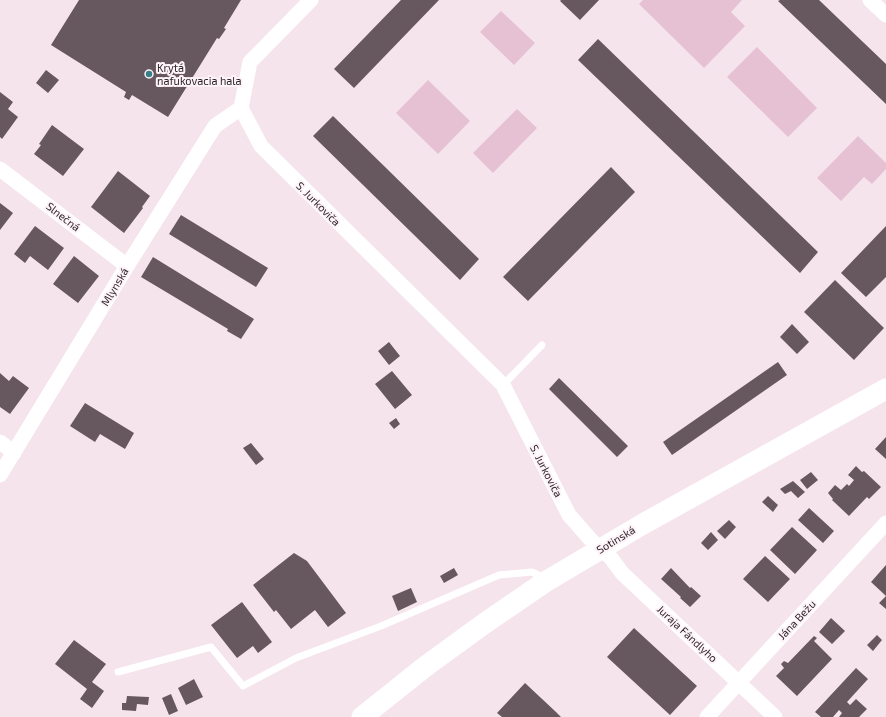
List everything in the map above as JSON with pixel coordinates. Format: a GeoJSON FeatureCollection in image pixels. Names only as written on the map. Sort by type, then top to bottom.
{"type":"FeatureCollection","features":[{"type":"Feature","properties":{"kind":"main road","name":"Sotinská"},"geometry":{"type":"LineString","coordinates":[[362,717],[426,666],[545,582],[650,520],[886,389]]}},
{"type":"Feature","properties":{"kind":"street"},"geometry":{"type":"LineString","coordinates":[[241,108],[250,62],[311,0]]}},
{"type":"Feature","properties":{"kind":"street"},"geometry":{"type":"LineString","coordinates":[[870,0],[886,15]]}},
{"type":"Feature","properties":{"kind":"street","name":"Mlynská"},"geometry":{"type":"LineString","coordinates":[[0,475],[127,266],[215,126],[241,108]]}},
{"type":"Feature","properties":{"kind":"street","name":"S. Jurkoviča"},"geometry":{"type":"LineString","coordinates":[[241,108],[261,146],[503,385],[569,516],[601,549]]}},
{"type":"Feature","properties":{"kind":"street","name":"Slnečná"},"geometry":{"type":"LineString","coordinates":[[0,169],[127,266]]}},
{"type":"Feature","properties":{"kind":"street"},"geometry":{"type":"LineString","coordinates":[[0,442],[14,453]]}},
{"type":"Feature","properties":{"kind":"street","name":"Jána Bežu"},"geometry":{"type":"LineString","coordinates":[[707,717],[886,522]]}},
{"type":"Feature","properties":{"kind":"street","name":"Juraja Fándlyho"},"geometry":{"type":"LineString","coordinates":[[601,549],[611,558],[622,573],[776,717]]}},
{"type":"Feature","properties":{"kind":"lane"},"geometry":{"type":"LineString","coordinates":[[503,385],[542,345]]}},
{"type":"Feature","properties":{"kind":"lane"},"geometry":{"type":"LineString","coordinates":[[118,672],[211,647],[243,686],[296,658],[381,626],[499,575],[532,572],[540,576],[545,582]]}},
{"type":"Feature","properties":{"kind":"shaded area"},"geometry":{"type":"Polygon","coordinates":[[[643,0],[742,0],[731,12],[745,26],[704,68],[639,4],[643,0]]]}},
{"type":"Feature","properties":{"kind":"shaded area"},"geometry":{"type":"Polygon","coordinates":[[[501,11],[535,43],[514,65],[480,32],[501,11]]]}},
{"type":"Feature","properties":{"kind":"shaded area"},"geometry":{"type":"Polygon","coordinates":[[[757,47],[817,108],[788,137],[727,77],[757,47]]]}},
{"type":"Feature","properties":{"kind":"shaded area"},"geometry":{"type":"Polygon","coordinates":[[[428,80],[470,121],[438,154],[396,113],[428,80]]]}},
{"type":"Feature","properties":{"kind":"shaded area"},"geometry":{"type":"Polygon","coordinates":[[[517,109],[537,128],[493,173],[473,153],[517,109]]]}},
{"type":"Feature","properties":{"kind":"shaded area"},"geometry":{"type":"Polygon","coordinates":[[[858,136],[886,163],[886,169],[872,184],[864,177],[841,201],[817,178],[858,136]]]}},
{"type":"Feature","properties":{"kind":"building","name":"Krytá nafukovacia hala"},"geometry":{"type":"Polygon","coordinates":[[[79,0],[241,0],[224,28],[226,29],[219,39],[217,38],[168,117],[132,95],[129,100],[124,97],[126,92],[51,45],[79,0]]]}},
{"type":"Feature","properties":{"kind":"building"},"geometry":{"type":"Polygon","coordinates":[[[401,0],[439,0],[354,88],[334,69],[401,0]]]}},
{"type":"Feature","properties":{"kind":"building"},"geometry":{"type":"Polygon","coordinates":[[[599,0],[580,20],[560,1],[599,0]]]}},
{"type":"Feature","properties":{"kind":"building"},"geometry":{"type":"Polygon","coordinates":[[[819,0],[886,64],[886,104],[778,1],[819,0]]]}},
{"type":"Feature","properties":{"kind":"building"},"geometry":{"type":"Polygon","coordinates":[[[598,39],[818,252],[800,273],[578,60],[598,39]]]}},
{"type":"Feature","properties":{"kind":"building"},"geometry":{"type":"Polygon","coordinates":[[[46,70],[59,80],[48,93],[36,83],[46,70]]]}},
{"type":"Feature","properties":{"kind":"building"},"geometry":{"type":"Polygon","coordinates":[[[0,92],[13,102],[8,109],[18,117],[2,139],[0,137],[0,92]]]}},
{"type":"Feature","properties":{"kind":"building"},"geometry":{"type":"Polygon","coordinates":[[[333,116],[479,259],[460,280],[313,136],[333,116]]]}},
{"type":"Feature","properties":{"kind":"building"},"geometry":{"type":"Polygon","coordinates":[[[52,125],[84,149],[63,176],[34,154],[41,145],[39,144],[52,125]]]}},
{"type":"Feature","properties":{"kind":"building"},"geometry":{"type":"Polygon","coordinates":[[[611,167],[635,192],[528,301],[503,277],[611,167]]]}},
{"type":"Feature","properties":{"kind":"building"},"geometry":{"type":"Polygon","coordinates":[[[118,171],[150,196],[124,233],[91,207],[118,171]]]}},
{"type":"Feature","properties":{"kind":"building"},"geometry":{"type":"Polygon","coordinates":[[[0,203],[13,213],[0,230],[0,203]]]}},
{"type":"Feature","properties":{"kind":"building"},"geometry":{"type":"Polygon","coordinates":[[[181,215],[268,268],[256,287],[169,234],[181,215]]]}},
{"type":"Feature","properties":{"kind":"building"},"geometry":{"type":"Polygon","coordinates":[[[35,226],[64,248],[48,270],[30,256],[25,263],[14,254],[35,226]]]}},
{"type":"Feature","properties":{"kind":"building"},"geometry":{"type":"Polygon","coordinates":[[[886,226],[886,277],[866,297],[841,273],[886,226]]]}},
{"type":"Feature","properties":{"kind":"building"},"geometry":{"type":"Polygon","coordinates":[[[74,256],[99,276],[78,303],[53,284],[74,256]]]}},
{"type":"Feature","properties":{"kind":"building"},"geometry":{"type":"Polygon","coordinates":[[[153,257],[254,319],[241,339],[227,331],[228,329],[141,277],[153,257]]]}},
{"type":"Feature","properties":{"kind":"building"},"geometry":{"type":"Polygon","coordinates":[[[835,280],[884,328],[854,360],[804,312],[835,280]]]}},
{"type":"Feature","properties":{"kind":"building"},"geometry":{"type":"Polygon","coordinates":[[[792,324],[809,342],[797,354],[780,337],[792,324]]]}},
{"type":"Feature","properties":{"kind":"building"},"geometry":{"type":"Polygon","coordinates":[[[389,342],[400,356],[389,365],[378,351],[389,342]]]}},
{"type":"Feature","properties":{"kind":"building"},"geometry":{"type":"Polygon","coordinates":[[[778,362],[787,375],[672,455],[663,442],[778,362]]]}},
{"type":"Feature","properties":{"kind":"building"},"geometry":{"type":"Polygon","coordinates":[[[392,371],[412,395],[395,409],[375,384],[392,371]]]}},
{"type":"Feature","properties":{"kind":"building"},"geometry":{"type":"Polygon","coordinates":[[[0,373],[9,381],[13,376],[29,388],[10,414],[0,407],[0,373]]]}},
{"type":"Feature","properties":{"kind":"building"},"geometry":{"type":"Polygon","coordinates":[[[559,378],[628,446],[617,457],[549,389],[559,378]]]}},
{"type":"Feature","properties":{"kind":"building"},"geometry":{"type":"Polygon","coordinates":[[[85,403],[134,433],[125,449],[100,434],[95,442],[70,426],[85,403]]]}},
{"type":"Feature","properties":{"kind":"building"},"geometry":{"type":"Polygon","coordinates":[[[396,418],[400,424],[394,429],[389,423],[396,418]]]}},
{"type":"Feature","properties":{"kind":"building"},"geometry":{"type":"Polygon","coordinates":[[[886,437],[886,459],[875,449],[886,437]]]}},
{"type":"Feature","properties":{"kind":"building"},"geometry":{"type":"Polygon","coordinates":[[[251,443],[264,459],[256,465],[243,448],[251,443]]]}},
{"type":"Feature","properties":{"kind":"building"},"geometry":{"type":"Polygon","coordinates":[[[856,466],[862,472],[864,471],[881,487],[869,499],[867,497],[849,516],[832,500],[833,499],[828,493],[835,485],[841,490],[847,484],[849,486],[854,480],[848,475],[856,466]]]}},
{"type":"Feature","properties":{"kind":"building"},"geometry":{"type":"Polygon","coordinates":[[[811,472],[818,480],[807,489],[800,480],[811,472]]]}},
{"type":"Feature","properties":{"kind":"building"},"geometry":{"type":"Polygon","coordinates":[[[793,481],[805,492],[798,498],[791,491],[785,494],[780,489],[793,481]]]}},
{"type":"Feature","properties":{"kind":"building"},"geometry":{"type":"Polygon","coordinates":[[[768,496],[778,505],[773,512],[762,502],[768,496]]]}},
{"type":"Feature","properties":{"kind":"building"},"geometry":{"type":"Polygon","coordinates":[[[809,508],[834,531],[823,543],[798,520],[809,508]]]}},
{"type":"Feature","properties":{"kind":"building"},"geometry":{"type":"Polygon","coordinates":[[[729,520],[736,527],[725,539],[717,531],[729,520]]]}},
{"type":"Feature","properties":{"kind":"building"},"geometry":{"type":"Polygon","coordinates":[[[792,527],[817,550],[795,574],[770,550],[792,527]]]}},
{"type":"Feature","properties":{"kind":"building"},"geometry":{"type":"Polygon","coordinates":[[[711,532],[718,540],[708,550],[701,543],[711,532]]]}},
{"type":"Feature","properties":{"kind":"building"},"geometry":{"type":"Polygon","coordinates":[[[294,553],[307,561],[346,613],[328,627],[315,610],[291,629],[276,610],[274,612],[253,585],[294,553]]]}},
{"type":"Feature","properties":{"kind":"building"},"geometry":{"type":"Polygon","coordinates":[[[765,556],[790,579],[768,602],[743,579],[765,556]]]}},
{"type":"Feature","properties":{"kind":"building"},"geometry":{"type":"Polygon","coordinates":[[[886,565],[886,596],[871,582],[886,565]]]}},
{"type":"Feature","properties":{"kind":"building"},"geometry":{"type":"Polygon","coordinates":[[[454,568],[458,575],[444,583],[440,576],[454,568]]]}},
{"type":"Feature","properties":{"kind":"building"},"geometry":{"type":"Polygon","coordinates":[[[671,568],[690,588],[691,587],[701,596],[690,607],[661,579],[671,568]]]}},
{"type":"Feature","properties":{"kind":"building"},"geometry":{"type":"Polygon","coordinates":[[[411,588],[417,602],[398,611],[392,596],[411,588]]]}},
{"type":"Feature","properties":{"kind":"building"},"geometry":{"type":"Polygon","coordinates":[[[886,596],[886,609],[879,603],[886,596]]]}},
{"type":"Feature","properties":{"kind":"building"},"geometry":{"type":"Polygon","coordinates":[[[242,602],[272,642],[258,653],[253,646],[237,658],[211,625],[242,602]]]}},
{"type":"Feature","properties":{"kind":"building"},"geometry":{"type":"Polygon","coordinates":[[[831,618],[845,631],[832,644],[819,632],[831,618]]]}},
{"type":"Feature","properties":{"kind":"building"},"geometry":{"type":"Polygon","coordinates":[[[634,628],[697,686],[670,715],[607,657],[634,628]]]}},
{"type":"Feature","properties":{"kind":"building"},"geometry":{"type":"Polygon","coordinates":[[[877,635],[882,640],[873,651],[867,645],[877,635]]]}},
{"type":"Feature","properties":{"kind":"building"},"geometry":{"type":"Polygon","coordinates":[[[814,636],[817,638],[814,641],[832,659],[797,696],[776,676],[784,668],[781,664],[784,661],[788,663],[814,636]]]}},
{"type":"Feature","properties":{"kind":"building"},"geometry":{"type":"Polygon","coordinates":[[[74,640],[106,664],[92,682],[104,691],[92,708],[80,699],[87,689],[55,664],[74,640]]]}},
{"type":"Feature","properties":{"kind":"building"},"geometry":{"type":"Polygon","coordinates":[[[856,668],[868,679],[847,702],[850,705],[856,699],[867,709],[859,717],[839,717],[842,713],[839,710],[833,717],[821,717],[815,712],[856,668]]]}},
{"type":"Feature","properties":{"kind":"building"},"geometry":{"type":"Polygon","coordinates":[[[194,679],[203,697],[186,705],[178,688],[194,679]]]}},
{"type":"Feature","properties":{"kind":"building"},"geometry":{"type":"Polygon","coordinates":[[[525,683],[561,717],[502,717],[497,713],[525,683]]]}},
{"type":"Feature","properties":{"kind":"building"},"geometry":{"type":"Polygon","coordinates":[[[171,694],[178,711],[169,715],[162,698],[171,694]]]}},
{"type":"Feature","properties":{"kind":"building"},"geometry":{"type":"Polygon","coordinates":[[[127,696],[149,697],[148,705],[137,704],[136,711],[122,710],[122,703],[126,703],[127,696]]]}},
{"type":"Feature","properties":{"kind":"place","name":"Krytá nafukovacia hala"},"geometry":{"type":"Point","coordinates":[149,74]}}]}
